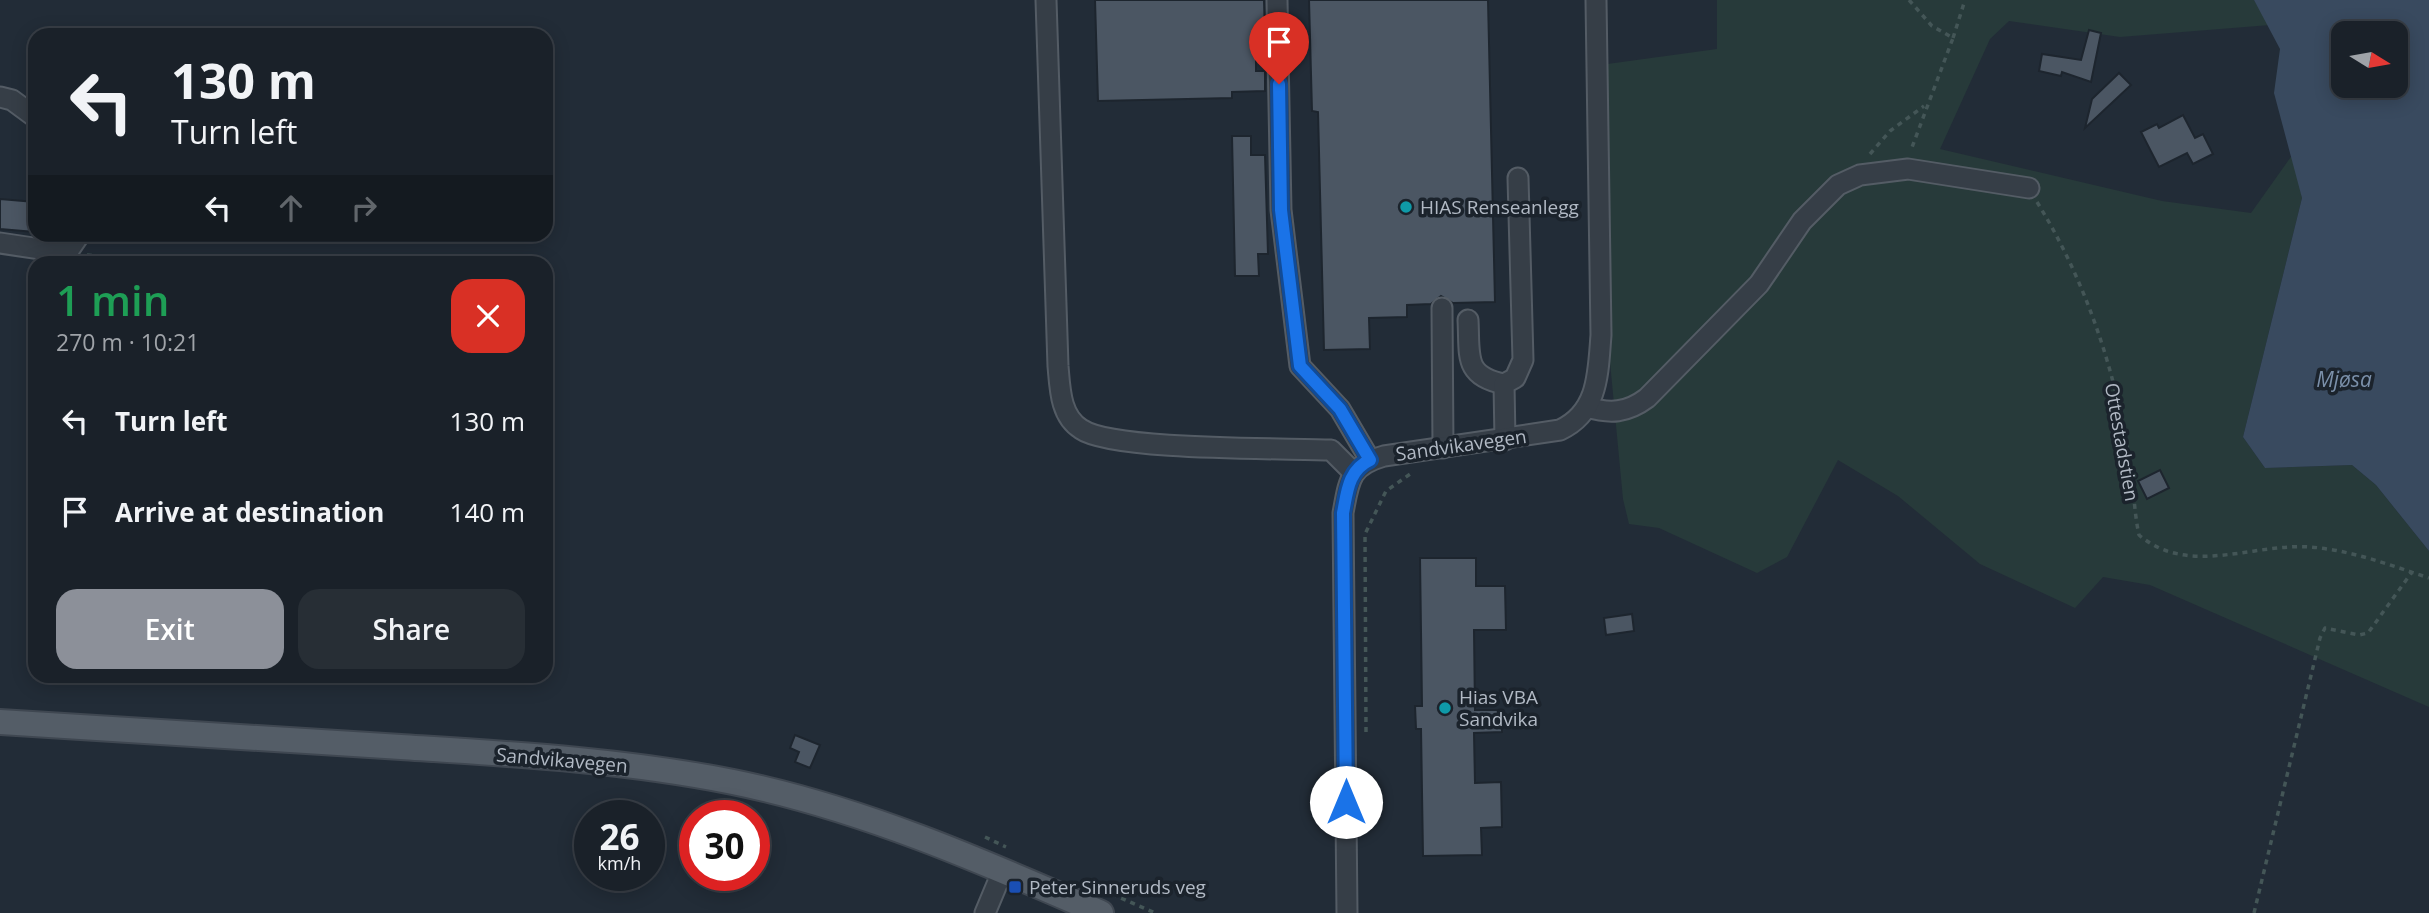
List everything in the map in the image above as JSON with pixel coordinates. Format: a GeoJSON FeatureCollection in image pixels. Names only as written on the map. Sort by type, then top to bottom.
{"type":"FeatureCollection","features":[{"type":"Feature","properties":{"kind":"main road","name":"Sandvikavegen"},"geometry":{"type":"LineString","coordinates":[[0,722],[531,756],[671,771],[798,799],[910,834],[1003,870],[1101,913]]}},
{"type":"Feature","properties":{"kind":"street"},"geometry":{"type":"LineString","coordinates":[[1046,0],[1058,366],[1060,392],[1066,413],[1081,429],[1104,438],[1193,446],[1331,450],[1362,467]]}},
{"type":"Feature","properties":{"kind":"street"},"geometry":{"type":"LineString","coordinates":[[1277,0],[1281,210],[1300,366],[1340,409],[1362,467]]}},
{"type":"Feature","properties":{"kind":"street"},"geometry":{"type":"LineString","coordinates":[[1596,0],[1601,335],[1596,390],[1587,407],[1606,413],[1618,412],[1636,407],[1647,398],[1759,284],[1816,205],[1849,180],[1875,172],[1908,169],[2029,188]]}},
{"type":"Feature","properties":{"kind":"street"},"geometry":{"type":"LineString","coordinates":[[0,97],[12,100],[28,112]]}},
{"type":"Feature","properties":{"kind":"street"},"geometry":{"type":"LineString","coordinates":[[1468,320],[1470,365],[1478,375],[1504,384],[1515,378],[1523,360],[1518,178]]}},
{"type":"Feature","properties":{"kind":"street"},"geometry":{"type":"LineString","coordinates":[[1,246],[67,253],[75,242]]}},
{"type":"Feature","properties":{"kind":"street"},"geometry":{"type":"LineString","coordinates":[[1443,308],[1443,448]]}},
{"type":"Feature","properties":{"kind":"street"},"geometry":{"type":"LineString","coordinates":[[1504,384],[1505,440]]}},
{"type":"Feature","properties":{"kind":"street","name":"Sandvikavegen"},"geometry":{"type":"LineString","coordinates":[[1362,467],[1443,448],[1560,430],[1577,419],[1587,407]]}},
{"type":"Feature","properties":{"kind":"street"},"geometry":{"type":"LineString","coordinates":[[1346,913],[1343,513],[1349,483],[1362,467]]}},
{"type":"Feature","properties":{"kind":"street"},"geometry":{"type":"LineString","coordinates":[[985,913],[1003,870]]}},
{"type":"Feature","properties":{"kind":"path"},"geometry":{"type":"LineString","coordinates":[[1909,0],[1932,26],[1953,38]]}},
{"type":"Feature","properties":{"kind":"path"},"geometry":{"type":"LineString","coordinates":[[1849,180],[1890,131],[1925,106],[1933,96],[1965,0]]}},
{"type":"Feature","properties":{"kind":"path"},"geometry":{"type":"LineString","coordinates":[[1908,169],[1925,106]]}},
{"type":"Feature","properties":{"kind":"path","name":"Ottestadstien"},"geometry":{"type":"LineString","coordinates":[[2029,188],[2068,253],[2112,378],[2130,466],[2139,535],[2151,546],[2187,556],[2218,556],[2309,547],[2358,554],[2429,578]]}},
{"type":"Feature","properties":{"kind":"path"},"geometry":{"type":"LineString","coordinates":[[67,253],[103,256]]}},
{"type":"Feature","properties":{"kind":"path"},"geometry":{"type":"LineString","coordinates":[[1366,745],[1365,534],[1386,491],[1418,470]]}},
{"type":"Feature","properties":{"kind":"path"},"geometry":{"type":"LineString","coordinates":[[2254,913],[2320,638],[2325,628],[2359,635],[2368,633],[2412,572]]}},
{"type":"Feature","properties":{"kind":"shaded area"},"geometry":{"type":"Polygon","coordinates":[[[1717,0],[2254,0],[2270,25],[2120,37],[2009,21],[1990,39],[1940,149],[2162,201],[2251,213],[2293,154],[2302,198],[2243,437],[2265,468],[2352,465],[2376,485],[2429,551],[2429,707],[2150,585],[2103,577],[2075,608],[1980,564],[1898,496],[1838,460],[1787,557],[1757,573],[1659,528],[1629,524],[1623,499],[1606,320],[1600,65],[1717,49],[1717,0]]]}},
{"type":"Feature","properties":{"kind":"water","name":"Mjøsa"},"geometry":{"type":"Polygon","coordinates":[[[2254,0],[2429,0],[2429,551],[2376,485],[2352,465],[2265,468],[2243,437],[2302,198],[2274,93],[2280,49],[2254,0]]]}},
{"type":"Feature","properties":{"kind":"building"},"geometry":{"type":"Polygon","coordinates":[[[1095,0],[1264,0],[1265,36],[1256,36],[1256,71],[1265,71],[1265,91],[1232,92],[1232,98],[1098,101],[1095,0]]]}},
{"type":"Feature","properties":{"kind":"building","name":"HIAS Renseanlegg"},"geometry":{"type":"Polygon","coordinates":[[[1309,0],[1488,0],[1495,302],[1453,303],[1441,296],[1431,304],[1407,305],[1407,317],[1369,318],[1370,349],[1324,350],[1318,112],[1312,111],[1309,0]]]}},
{"type":"Feature","properties":{"kind":"building"},"geometry":{"type":"Polygon","coordinates":[[[2089,30],[2101,33],[2091,82],[2062,72],[2061,76],[2039,71],[2042,54],[2081,60],[2089,30]]]}},
{"type":"Feature","properties":{"kind":"building"},"geometry":{"type":"Polygon","coordinates":[[[2119,73],[2131,85],[2085,128],[2092,99],[2119,73]]]}},
{"type":"Feature","properties":{"kind":"building"},"geometry":{"type":"Polygon","coordinates":[[[2183,115],[2195,138],[2203,134],[2213,154],[2193,164],[2187,153],[2159,167],[2141,132],[2157,124],[2159,128],[2183,115]]]}},
{"type":"Feature","properties":{"kind":"building"},"geometry":{"type":"Polygon","coordinates":[[[1232,136],[1251,136],[1251,155],[1265,155],[1268,254],[1258,254],[1259,276],[1235,276],[1232,136]]]}},
{"type":"Feature","properties":{"kind":"building"},"geometry":{"type":"Polygon","coordinates":[[[0,199],[28,201],[28,231],[0,229],[0,199]]]}},
{"type":"Feature","properties":{"kind":"building"},"geometry":{"type":"Polygon","coordinates":[[[2160,470],[2169,488],[2147,499],[2138,481],[2160,470]]]}},
{"type":"Feature","properties":{"kind":"building","name":"Hias VBA Sandvika"},"geometry":{"type":"Polygon","coordinates":[[[1420,558],[1476,558],[1476,586],[1505,586],[1506,630],[1474,630],[1475,710],[1502,710],[1502,732],[1474,733],[1475,783],[1501,782],[1502,827],[1481,828],[1482,855],[1423,856],[1421,729],[1416,729],[1415,706],[1422,706],[1420,558]]]}},
{"type":"Feature","properties":{"kind":"building"},"geometry":{"type":"Polygon","coordinates":[[[1632,614],[1634,631],[1606,635],[1604,618],[1632,614]]]}},
{"type":"Feature","properties":{"kind":"building"},"geometry":{"type":"Polygon","coordinates":[[[795,735],[820,745],[810,768],[795,762],[799,752],[790,748],[795,735]]]}},
{"type":"Feature","properties":{"kind":"place","name":"HIAS Renseanlegg"},"geometry":{"type":"Point","coordinates":[1406,207]}},
{"type":"Feature","properties":{"kind":"place","name":"Hias VBA Sandvika"},"geometry":{"type":"Point","coordinates":[1445,708]}},
{"type":"Feature","properties":{"kind":"place","name":"Peter Sinneruds veg"},"geometry":{"type":"Point","coordinates":[1015,887]}},
{"type":"Feature","properties":{"kind":"route"},"geometry":{"type":"LineString","coordinates":[[1279,84],[1281,210],[1300,366],[1340,409],[1370,460],[1354,473],[1349,483],[1343,513],[1346,802]]}}]}
